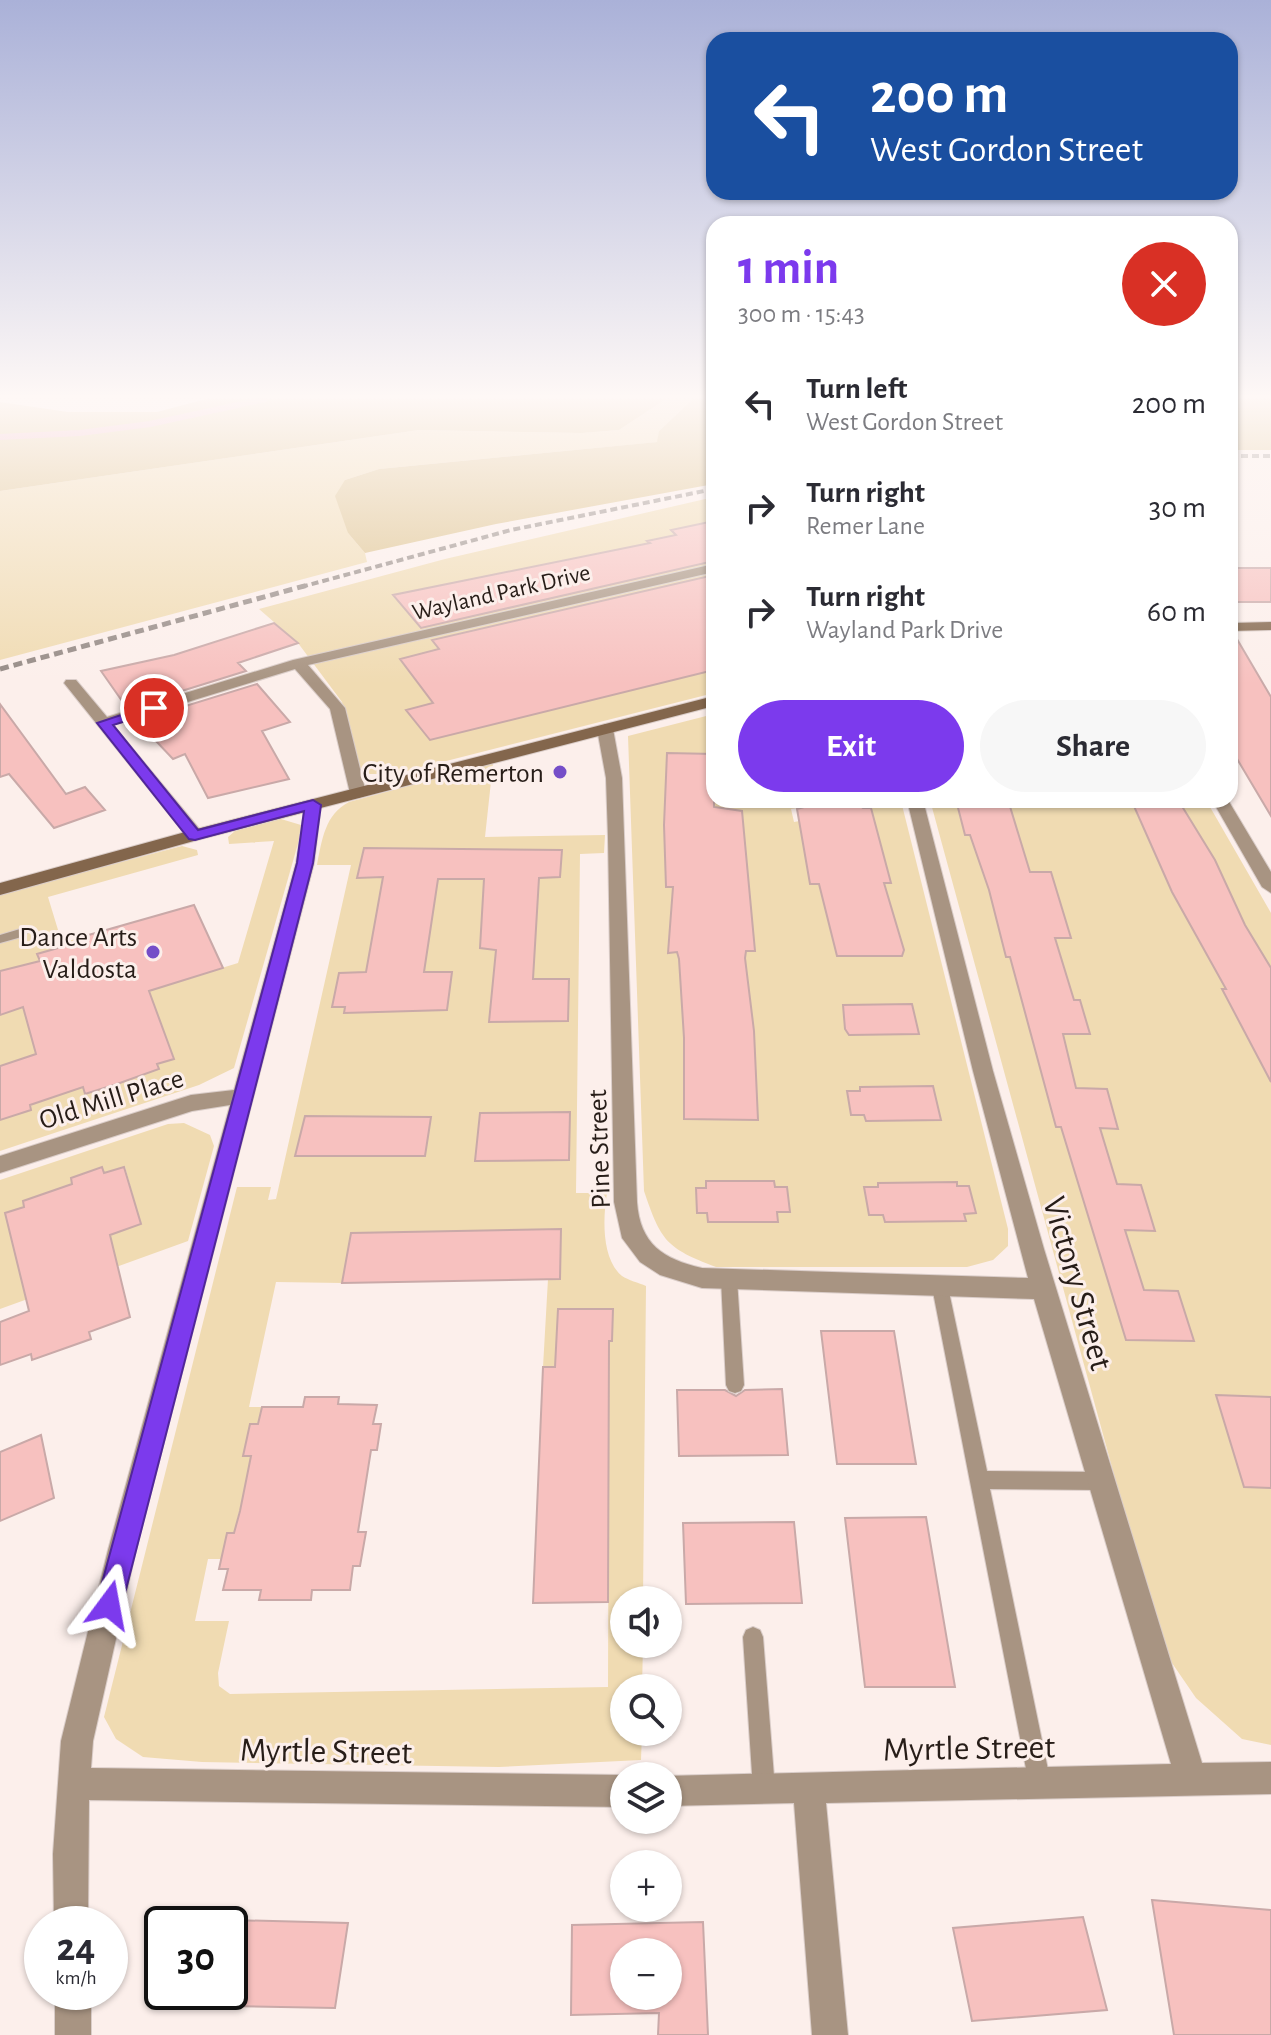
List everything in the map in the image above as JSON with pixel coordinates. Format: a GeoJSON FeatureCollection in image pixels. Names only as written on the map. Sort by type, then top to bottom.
{"type":"FeatureCollection","features":[{"type":"Feature","properties":{"kind":"street","name":"Wayland Park Drive"},"geometry":{"type":"LineString","coordinates":[[104,723],[298,663],[706,570]]}},
{"type":"Feature","properties":{"kind":"street"},"geometry":{"type":"LineString","coordinates":[[1238,627],[1271,626]]}},
{"type":"Feature","properties":{"kind":"street"},"geometry":{"type":"LineString","coordinates":[[298,663],[337,708],[358,793]]}},
{"type":"Feature","properties":{"kind":"street"},"geometry":{"type":"LineString","coordinates":[[71,683],[195,835]]}},
{"type":"Feature","properties":{"kind":"street"},"geometry":{"type":"LineString","coordinates":[[0,889],[195,835],[706,703]]}},
{"type":"Feature","properties":{"kind":"street","name":"Pine Street"},"geometry":{"type":"LineString","coordinates":[[605,729],[614,778],[617,838],[625,1177],[629,1226],[643,1252],[676,1272],[729,1279],[1045,1289]]}},
{"type":"Feature","properties":{"kind":"street"},"geometry":{"type":"LineString","coordinates":[[71,1906],[70,1854],[77,1741],[122,1550],[305,863],[313,805]]}},
{"type":"Feature","properties":{"kind":"street","name":"Victory Street"},"geometry":{"type":"LineString","coordinates":[[917,808],[983,1069],[1099,1481],[1192,1781]]}},
{"type":"Feature","properties":{"kind":"street"},"geometry":{"type":"LineString","coordinates":[[1225,808],[1271,887]]}},
{"type":"Feature","properties":{"kind":"street","name":"Old Mill Place"},"geometry":{"type":"LineString","coordinates":[[0,1165],[180,1106],[243,1096]]}},
{"type":"Feature","properties":{"kind":"street","name":"Myrtle Street"},"geometry":{"type":"LineString","coordinates":[[682,1790],[1271,1778]]}},
{"type":"Feature","properties":{"kind":"street","name":"Myrtle Street"},"geometry":{"type":"LineString","coordinates":[[75,1784],[610,1791]]}},
{"type":"Feature","properties":{"kind":"street"},"geometry":{"type":"LineString","coordinates":[[809,1788],[830,2035]]}},
{"type":"Feature","properties":{"kind":"street"},"geometry":{"type":"LineString","coordinates":[[73,2010],[73,2035]]}},
{"type":"Feature","properties":{"kind":"lane"},"geometry":{"type":"LineString","coordinates":[[0,939],[20,933]]}},
{"type":"Feature","properties":{"kind":"lane"},"geometry":{"type":"LineString","coordinates":[[729,1279],[735,1385]]}},
{"type":"Feature","properties":{"kind":"lane"},"geometry":{"type":"LineString","coordinates":[[940,1287],[1040,1784]]}},
{"type":"Feature","properties":{"kind":"lane"},"geometry":{"type":"LineString","coordinates":[[979,1480],[1099,1481]]}},
{"type":"Feature","properties":{"kind":"lane"},"geometry":{"type":"LineString","coordinates":[[753,1637],[764,1789]]}},
{"type":"Feature","properties":{"kind":"shaded area"},"geometry":{"type":"Polygon","coordinates":[[[0,494],[346,494],[348,533],[365,553],[367,562],[0,660],[0,494]]]}},
{"type":"Feature","properties":{"kind":"shaded area"},"geometry":{"type":"Polygon","coordinates":[[[660,494],[496,524],[365,553],[348,533],[335,496],[660,494]]]}},
{"type":"Feature","properties":{"kind":"shaded area"},"geometry":{"type":"Polygon","coordinates":[[[706,499],[706,695],[395,774],[370,774],[359,769],[342,702],[298,643],[259,609],[445,559],[706,499]]]}},
{"type":"Feature","properties":{"kind":"shaded area"},"geometry":{"type":"Polygon","coordinates":[[[706,716],[706,808],[797,808],[791,809],[794,822],[871,808],[903,808],[1008,1229],[1008,1246],[993,1260],[967,1267],[716,1267],[676,1248],[661,1232],[644,1191],[628,736],[706,716]]]}},
{"type":"Feature","properties":{"kind":"shaded area"},"geometry":{"type":"Polygon","coordinates":[[[493,763],[485,837],[605,835],[604,853],[580,854],[576,1193],[607,1193],[604,1225],[610,1259],[622,1276],[646,1286],[643,1586],[610,1586],[610,1658],[643,1658],[642,1674],[610,1674],[610,1746],[642,1746],[641,1760],[499,1767],[202,1762],[143,1757],[116,1739],[104,1717],[237,1187],[271,1187],[268,1200],[276,1199],[351,865],[317,865],[323,837],[341,807],[349,802],[493,763]],[[561,1229],[351,1233],[342,1283],[276,1282],[249,1407],[262,1407],[258,1424],[250,1425],[243,1456],[251,1456],[249,1511],[239,1512],[234,1533],[227,1533],[221,1559],[208,1559],[195,1621],[229,1621],[218,1673],[219,1686],[230,1694],[608,1687],[609,1367],[543,1367],[548,1279],[560,1278],[561,1229]],[[559,1309],[557,1340],[612,1341],[613,1309],[559,1309]]]}},
{"type":"Feature","properties":{"kind":"shaded area"},"geometry":{"type":"Polygon","coordinates":[[[932,808],[1211,808],[1271,913],[1271,1745],[1242,1739],[1196,1698],[1161,1647],[932,808]]]}},
{"type":"Feature","properties":{"kind":"shaded area"},"geometry":{"type":"Polygon","coordinates":[[[281,819],[301,825],[234,1068],[199,1085],[0,1151],[0,1111],[31,1109],[34,1055],[0,1066],[0,894],[182,846],[197,850],[198,855],[48,897],[62,943],[85,936],[111,1002],[238,963],[274,841],[229,844],[228,837],[235,831],[281,819]],[[158,1015],[114,1028],[158,1069],[157,1064],[174,1058],[158,1015]]]}},
{"type":"Feature","properties":{"kind":"shaded area"},"geometry":{"type":"Polygon","coordinates":[[[184,1123],[210,1135],[214,1146],[188,1241],[0,1309],[0,1180],[168,1124],[184,1123]],[[102,1167],[71,1178],[87,1243],[141,1224],[125,1167],[104,1173],[102,1167]],[[54,1191],[23,1201],[24,1207],[5,1214],[20,1274],[71,1255],[54,1191]]]}},
{"type":"Feature","properties":{"kind":"building"},"geometry":{"type":"Polygon","coordinates":[[[706,523],[706,563],[421,628],[393,595],[650,543],[647,541],[676,535],[671,530],[706,523]]]}},
{"type":"Feature","properties":{"kind":"building"},"geometry":{"type":"Polygon","coordinates":[[[1238,568],[1271,568],[1271,602],[1238,602],[1238,568]]]}},
{"type":"Feature","properties":{"kind":"building"},"geometry":{"type":"Polygon","coordinates":[[[706,577],[706,672],[430,740],[406,710],[433,703],[400,659],[439,649],[432,640],[706,577]]]}},
{"type":"Feature","properties":{"kind":"building"},"geometry":{"type":"Polygon","coordinates":[[[274,623],[298,643],[238,663],[246,671],[127,708],[101,671],[174,655],[274,623]]]}},
{"type":"Feature","properties":{"kind":"building"},"geometry":{"type":"Polygon","coordinates":[[[1238,641],[1271,697],[1271,816],[1238,760],[1238,641]]]}},
{"type":"Feature","properties":{"kind":"building"},"geometry":{"type":"Polygon","coordinates":[[[257,684],[290,722],[262,731],[289,779],[208,798],[185,754],[173,759],[137,721],[257,684]]]}},
{"type":"Feature","properties":{"kind":"building"},"geometry":{"type":"Polygon","coordinates":[[[0,704],[66,794],[85,787],[105,810],[54,828],[9,774],[0,777],[0,704]]]}},
{"type":"Feature","properties":{"kind":"building"},"geometry":{"type":"Polygon","coordinates":[[[667,753],[706,754],[706,808],[742,811],[755,951],[746,951],[745,958],[754,1031],[758,1120],[684,1119],[684,1038],[679,959],[677,952],[668,953],[673,887],[666,887],[664,825],[667,753]]]}},
{"type":"Feature","properties":{"kind":"building"},"geometry":{"type":"Polygon","coordinates":[[[871,808],[891,883],[884,883],[904,950],[902,956],[837,956],[819,884],[810,884],[797,809],[871,808]]]}},
{"type":"Feature","properties":{"kind":"building"},"geometry":{"type":"Polygon","coordinates":[[[958,808],[1010,808],[1030,872],[1051,872],[1071,938],[1055,938],[1074,1000],[1080,1000],[1090,1034],[1063,1034],[1076,1088],[1107,1089],[1118,1129],[1100,1128],[1117,1184],[1141,1185],[1155,1231],[1125,1230],[1144,1290],[1178,1291],[1194,1341],[1126,1340],[1061,1127],[1056,1127],[989,890],[970,835],[965,835],[958,808]]]}},
{"type":"Feature","properties":{"kind":"building"},"geometry":{"type":"Polygon","coordinates":[[[1135,808],[1183,808],[1215,860],[1245,925],[1271,968],[1271,1082],[1222,989],[1226,989],[1172,892],[1135,808]]]}},
{"type":"Feature","properties":{"kind":"building"},"geometry":{"type":"Polygon","coordinates":[[[364,848],[562,850],[560,877],[539,878],[533,979],[569,979],[568,1021],[489,1022],[496,950],[480,948],[484,879],[438,879],[424,972],[452,972],[447,1010],[344,1013],[345,1007],[332,1007],[339,973],[366,972],[383,877],[357,878],[364,848]]]}},
{"type":"Feature","properties":{"kind":"building"},"geometry":{"type":"Polygon","coordinates":[[[194,905],[223,968],[149,991],[174,1059],[157,1064],[159,1069],[117,1084],[85,1094],[83,1087],[30,1105],[31,1110],[0,1120],[0,1066],[36,1054],[23,1007],[0,1015],[0,971],[40,961],[37,954],[86,940],[85,936],[194,905]]]}},
{"type":"Feature","properties":{"kind":"building"},"geometry":{"type":"Polygon","coordinates":[[[912,1004],[919,1034],[849,1035],[845,1029],[843,1005],[912,1004]]]}},
{"type":"Feature","properties":{"kind":"building"},"geometry":{"type":"Polygon","coordinates":[[[933,1086],[941,1120],[866,1121],[864,1115],[851,1115],[847,1091],[860,1091],[860,1087],[933,1086]]]}},
{"type":"Feature","properties":{"kind":"building"},"geometry":{"type":"Polygon","coordinates":[[[570,1112],[569,1160],[475,1161],[480,1113],[570,1112]]]}},
{"type":"Feature","properties":{"kind":"building"},"geometry":{"type":"Polygon","coordinates":[[[305,1116],[431,1117],[425,1156],[295,1156],[305,1116]]]}},
{"type":"Feature","properties":{"kind":"building"},"geometry":{"type":"Polygon","coordinates":[[[102,1167],[104,1173],[124,1167],[141,1224],[110,1235],[130,1317],[89,1332],[91,1339],[32,1360],[31,1354],[0,1365],[0,1322],[29,1311],[5,1213],[24,1207],[23,1201],[72,1184],[71,1178],[102,1167]]]}},
{"type":"Feature","properties":{"kind":"building"},"geometry":{"type":"Polygon","coordinates":[[[706,1181],[774,1181],[775,1187],[787,1187],[790,1212],[777,1212],[778,1222],[708,1222],[707,1213],[697,1213],[696,1188],[706,1188],[706,1181]]]}},
{"type":"Feature","properties":{"kind":"building"},"geometry":{"type":"Polygon","coordinates":[[[957,1182],[957,1186],[969,1186],[976,1213],[964,1214],[966,1221],[885,1222],[883,1215],[869,1215],[864,1187],[878,1187],[878,1183],[957,1182]]]}},
{"type":"Feature","properties":{"kind":"building"},"geometry":{"type":"Polygon","coordinates":[[[561,1229],[560,1279],[342,1283],[351,1233],[561,1229]]]}},
{"type":"Feature","properties":{"kind":"building"},"geometry":{"type":"Polygon","coordinates":[[[558,1309],[613,1309],[612,1341],[609,1341],[608,1602],[533,1603],[543,1367],[555,1367],[558,1309]]]}},
{"type":"Feature","properties":{"kind":"building"},"geometry":{"type":"Polygon","coordinates":[[[821,1331],[894,1331],[916,1464],[837,1464],[821,1331]]]}},
{"type":"Feature","properties":{"kind":"building"},"geometry":{"type":"Polygon","coordinates":[[[782,1389],[788,1455],[679,1456],[677,1390],[725,1390],[736,1396],[745,1390],[782,1389]]]}},
{"type":"Feature","properties":{"kind":"building"},"geometry":{"type":"Polygon","coordinates":[[[1216,1395],[1271,1397],[1271,1488],[1244,1487],[1216,1395]]]}},
{"type":"Feature","properties":{"kind":"building"},"geometry":{"type":"Polygon","coordinates":[[[305,1397],[339,1397],[338,1404],[377,1405],[373,1424],[381,1424],[377,1450],[371,1450],[358,1532],[366,1532],[360,1566],[353,1566],[350,1590],[312,1590],[311,1600],[259,1600],[261,1590],[223,1590],[228,1569],[219,1569],[227,1533],[234,1533],[240,1511],[251,1456],[243,1456],[250,1424],[258,1424],[262,1407],[303,1407],[305,1397]]]}},
{"type":"Feature","properties":{"kind":"building"},"geometry":{"type":"Polygon","coordinates":[[[41,1435],[54,1498],[0,1521],[0,1452],[41,1435]]]}},
{"type":"Feature","properties":{"kind":"building"},"geometry":{"type":"Polygon","coordinates":[[[926,1517],[955,1687],[865,1687],[845,1518],[926,1517]]]}},
{"type":"Feature","properties":{"kind":"building"},"geometry":{"type":"Polygon","coordinates":[[[794,1522],[802,1603],[686,1604],[683,1523],[794,1522]]]}},
{"type":"Feature","properties":{"kind":"building"},"geometry":{"type":"Polygon","coordinates":[[[1152,1900],[1271,1910],[1271,2035],[1174,2035],[1152,1900]]]}},
{"type":"Feature","properties":{"kind":"building"},"geometry":{"type":"Polygon","coordinates":[[[1083,1917],[1107,2010],[972,2021],[953,1928],[1083,1917]]]}},
{"type":"Feature","properties":{"kind":"building"},"geometry":{"type":"Polygon","coordinates":[[[248,1920],[348,1923],[335,2008],[248,2006],[248,1920]]]}},
{"type":"Feature","properties":{"kind":"building"},"geometry":{"type":"Polygon","coordinates":[[[703,1922],[708,2035],[658,2035],[659,2013],[571,2015],[572,1925],[703,1922]]]}},
{"type":"Feature","properties":{"kind":"railway"},"geometry":{"type":"LineString","coordinates":[[301,587],[511,530],[689,494]]}},
{"type":"Feature","properties":{"kind":"railway"},"geometry":{"type":"LineString","coordinates":[[0,669],[308,585]]}},
{"type":"Feature","properties":{"kind":"place","name":"City of Remerton"},"geometry":{"type":"Point","coordinates":[560,772]}},
{"type":"Feature","properties":{"kind":"place","name":"Dance Arts Valdosta"},"geometry":{"type":"Point","coordinates":[153,952]}},
{"type":"Feature","properties":{"kind":"route"},"geometry":{"type":"LineString","coordinates":[[109,1605],[305,863],[313,805],[195,835],[104,723],[154,708]]}}]}
